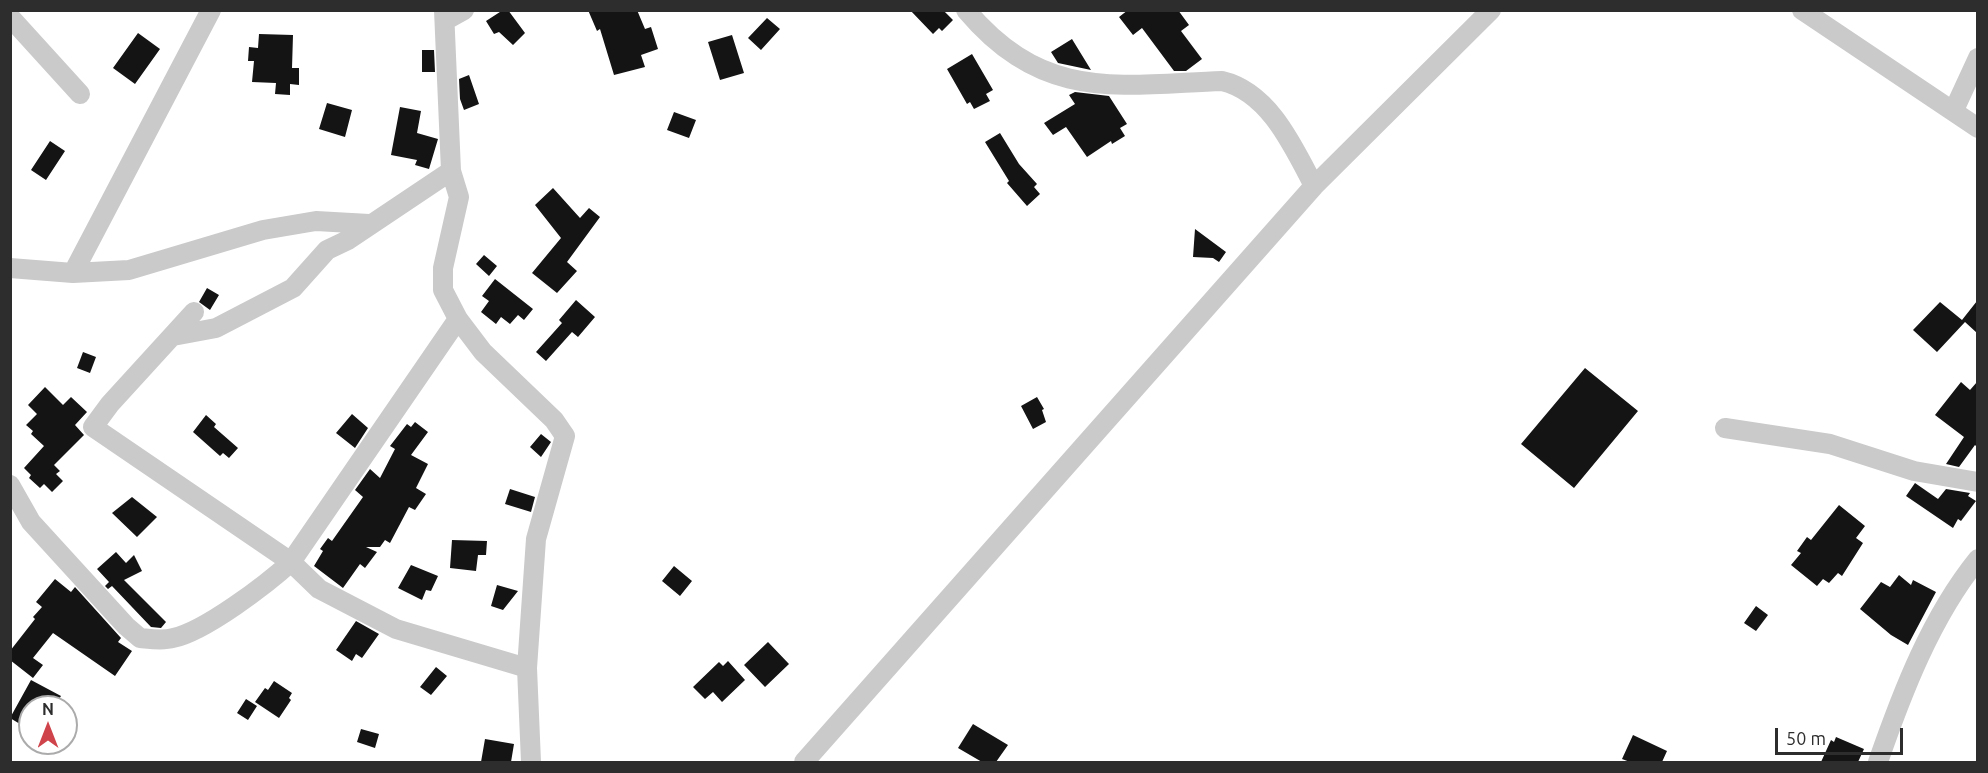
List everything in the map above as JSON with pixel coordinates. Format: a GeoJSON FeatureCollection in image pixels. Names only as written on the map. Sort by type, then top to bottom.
{"type":"FeatureCollection","features":[{"type":"Feature","properties":{"kind":"street"},"geometry":{"type":"LineString","coordinates":[[72,273],[211,10]]}},
{"type":"Feature","properties":{"kind":"street"},"geometry":{"type":"LineString","coordinates":[[464,10],[445,15],[447,118],[451,171],[459,197],[443,268],[443,290],[458,319],[483,352],[554,420],[564,436],[536,539],[527,668],[531,762]]}},
{"type":"Feature","properties":{"kind":"street"},"geometry":{"type":"LineString","coordinates":[[966,10],[987,34],[1030,63],[1062,78],[1114,87],[1222,81],[1238,85],[1252,93],[1290,140],[1314,186]]}},
{"type":"Feature","properties":{"kind":"street"},"geometry":{"type":"LineString","coordinates":[[804,762],[1314,186],[1491,10]]}},
{"type":"Feature","properties":{"kind":"street"},"geometry":{"type":"LineString","coordinates":[[1803,10],[1954,110],[1977,128]]}},
{"type":"Feature","properties":{"kind":"street"},"geometry":{"type":"LineString","coordinates":[[10,17],[80,94]]}},
{"type":"Feature","properties":{"kind":"street"},"geometry":{"type":"LineString","coordinates":[[1954,110],[1977,58]]}},
{"type":"Feature","properties":{"kind":"street"},"geometry":{"type":"LineString","coordinates":[[173,336],[216,328],[293,288],[327,250],[348,240],[451,171]]}},
{"type":"Feature","properties":{"kind":"street"},"geometry":{"type":"LineString","coordinates":[[10,268],[72,273],[129,270],[262,230],[316,221],[369,224]]}},
{"type":"Feature","properties":{"kind":"street"},"geometry":{"type":"LineString","coordinates":[[194,312],[110,404],[93,427],[291,562],[319,589],[396,629],[527,668]]}},
{"type":"Feature","properties":{"kind":"street"},"geometry":{"type":"LineString","coordinates":[[14,499],[52,546],[140,638],[174,638],[199,627],[264,587],[291,562],[458,319]]}},
{"type":"Feature","properties":{"kind":"street"},"geometry":{"type":"LineString","coordinates":[[1725,428],[1830,444],[1914,471],[1977,483]]}},
{"type":"Feature","properties":{"kind":"street"},"geometry":{"type":"LineString","coordinates":[[1878,762],[1920,658],[1946,608],[1977,559]]}},
{"type":"Feature","properties":{"kind":"building"},"geometry":{"type":"Polygon","coordinates":[[[503,10],[508,10],[525,33],[513,45],[499,32],[494,34],[486,21],[503,10]]]}},
{"type":"Feature","properties":{"kind":"building"},"geometry":{"type":"Polygon","coordinates":[[[588,10],[637,10],[645,29],[651,27],[658,49],[641,55],[645,67],[614,75],[600,29],[597,31],[588,10]]]}},
{"type":"Feature","properties":{"kind":"building"},"geometry":{"type":"Polygon","coordinates":[[[910,10],[943,10],[953,20],[942,31],[939,28],[933,34],[910,10]]]}},
{"type":"Feature","properties":{"kind":"building"},"geometry":{"type":"Polygon","coordinates":[[[1128,10],[1178,10],[1189,25],[1181,31],[1202,59],[1186,71],[1174,71],[1142,28],[1133,35],[1119,17],[1128,10]]]}},
{"type":"Feature","properties":{"kind":"building"},"geometry":{"type":"Polygon","coordinates":[[[767,18],[780,29],[761,50],[748,38],[767,18]]]}},
{"type":"Feature","properties":{"kind":"building"},"geometry":{"type":"Polygon","coordinates":[[[138,33],[160,49],[135,84],[113,68],[138,33]]]}},
{"type":"Feature","properties":{"kind":"building"},"geometry":{"type":"Polygon","coordinates":[[[259,34],[293,35],[292,68],[299,68],[299,85],[290,84],[290,95],[275,94],[276,83],[252,82],[254,61],[248,61],[249,47],[258,48],[259,34]]]}},
{"type":"Feature","properties":{"kind":"building"},"geometry":{"type":"Polygon","coordinates":[[[732,35],[744,73],[720,80],[708,42],[732,35]]]}},
{"type":"Feature","properties":{"kind":"building"},"geometry":{"type":"Polygon","coordinates":[[[1072,39],[1091,70],[1058,63],[1051,52],[1072,39]]]}},
{"type":"Feature","properties":{"kind":"building"},"geometry":{"type":"Polygon","coordinates":[[[422,50],[434,50],[435,72],[422,72],[422,50]]]}},
{"type":"Feature","properties":{"kind":"building"},"geometry":{"type":"Polygon","coordinates":[[[972,54],[993,90],[986,94],[990,101],[974,109],[970,102],[967,104],[947,69],[972,54]]]}},
{"type":"Feature","properties":{"kind":"building"},"geometry":{"type":"Polygon","coordinates":[[[469,75],[479,104],[464,110],[460,99],[459,79],[469,75]]]}},
{"type":"Feature","properties":{"kind":"building"},"geometry":{"type":"Polygon","coordinates":[[[1075,92],[1109,96],[1127,124],[1120,128],[1125,136],[1112,144],[1111,141],[1087,157],[1066,127],[1053,135],[1044,123],[1075,104],[1069,95],[1075,92]]]}},
{"type":"Feature","properties":{"kind":"building"},"geometry":{"type":"Polygon","coordinates":[[[327,103],[352,110],[345,137],[319,129],[327,103]]]}},
{"type":"Feature","properties":{"kind":"building"},"geometry":{"type":"Polygon","coordinates":[[[400,107],[421,111],[417,133],[438,139],[429,169],[415,165],[417,160],[391,155],[400,107]]]}},
{"type":"Feature","properties":{"kind":"building"},"geometry":{"type":"Polygon","coordinates":[[[674,112],[696,120],[689,138],[667,130],[674,112]]]}},
{"type":"Feature","properties":{"kind":"building"},"geometry":{"type":"Polygon","coordinates":[[[1000,133],[1019,164],[1037,184],[1034,187],[1040,194],[1027,206],[1007,183],[1009,181],[985,142],[1000,133]]]}},
{"type":"Feature","properties":{"kind":"building"},"geometry":{"type":"Polygon","coordinates":[[[50,141],[65,151],[46,180],[31,170],[50,141]]]}},
{"type":"Feature","properties":{"kind":"building"},"geometry":{"type":"Polygon","coordinates":[[[553,188],[580,218],[589,208],[600,217],[567,262],[577,271],[557,293],[532,273],[561,238],[535,205],[553,188]]]}},
{"type":"Feature","properties":{"kind":"building"},"geometry":{"type":"Polygon","coordinates":[[[1195,229],[1226,252],[1219,262],[1213,258],[1193,257],[1195,229]]]}},
{"type":"Feature","properties":{"kind":"building"},"geometry":{"type":"Polygon","coordinates":[[[484,255],[497,266],[489,276],[476,264],[484,255]]]}},
{"type":"Feature","properties":{"kind":"building"},"geometry":{"type":"Polygon","coordinates":[[[495,279],[533,309],[524,320],[518,315],[510,324],[501,317],[496,324],[481,312],[489,301],[482,296],[495,279]]]}},
{"type":"Feature","properties":{"kind":"building"},"geometry":{"type":"Polygon","coordinates":[[[207,288],[219,295],[210,310],[199,302],[207,288]]]}},
{"type":"Feature","properties":{"kind":"building"},"geometry":{"type":"Polygon","coordinates":[[[576,300],[595,317],[578,337],[572,332],[546,361],[536,352],[562,323],[559,320],[576,300]]]}},
{"type":"Feature","properties":{"kind":"building"},"geometry":{"type":"Polygon","coordinates":[[[1977,301],[1977,333],[1965,322],[1937,352],[1913,330],[1940,302],[1962,320],[1977,301]]]}},
{"type":"Feature","properties":{"kind":"building"},"geometry":{"type":"Polygon","coordinates":[[[83,352],[96,357],[90,373],[77,368],[83,352]]]}},
{"type":"Feature","properties":{"kind":"building"},"geometry":{"type":"Polygon","coordinates":[[[1585,368],[1638,411],[1574,488],[1521,444],[1585,368]]]}},
{"type":"Feature","properties":{"kind":"building"},"geometry":{"type":"Polygon","coordinates":[[[1961,382],[1970,390],[1977,382],[1977,447],[1975,445],[1959,467],[1946,464],[1964,437],[1935,415],[1961,382]]]}},
{"type":"Feature","properties":{"kind":"building"},"geometry":{"type":"Polygon","coordinates":[[[45,387],[63,405],[71,397],[87,412],[75,425],[84,435],[54,465],[60,471],[56,474],[63,481],[52,492],[44,484],[40,488],[29,478],[31,475],[24,468],[44,446],[31,434],[33,431],[26,425],[37,414],[28,405],[45,387]]]}},
{"type":"Feature","properties":{"kind":"building"},"geometry":{"type":"Polygon","coordinates":[[[1037,397],[1044,409],[1042,410],[1046,422],[1033,429],[1021,406],[1037,397]]]}},
{"type":"Feature","properties":{"kind":"building"},"geometry":{"type":"Polygon","coordinates":[[[352,414],[368,428],[355,448],[336,433],[352,414]]]}},
{"type":"Feature","properties":{"kind":"building"},"geometry":{"type":"Polygon","coordinates":[[[206,415],[216,424],[214,427],[238,448],[229,458],[223,453],[220,456],[193,432],[206,415]]]}},
{"type":"Feature","properties":{"kind":"building"},"geometry":{"type":"Polygon","coordinates":[[[415,422],[428,432],[411,455],[428,464],[416,488],[426,494],[415,510],[409,507],[390,543],[385,540],[380,547],[366,547],[377,552],[365,568],[360,564],[343,588],[314,566],[323,551],[320,549],[328,538],[332,541],[363,497],[355,490],[370,469],[380,478],[395,449],[390,446],[407,424],[411,427],[415,422]]]}},
{"type":"Feature","properties":{"kind":"building"},"geometry":{"type":"Polygon","coordinates":[[[541,434],[551,442],[541,457],[530,447],[541,434]]]}},
{"type":"Feature","properties":{"kind":"building"},"geometry":{"type":"Polygon","coordinates":[[[1915,483],[1938,499],[1946,489],[1970,493],[1968,496],[1976,501],[1961,521],[1958,519],[1953,528],[1906,496],[1915,483]]]}},
{"type":"Feature","properties":{"kind":"building"},"geometry":{"type":"Polygon","coordinates":[[[510,489],[535,497],[531,512],[505,504],[510,489]]]}},
{"type":"Feature","properties":{"kind":"building"},"geometry":{"type":"Polygon","coordinates":[[[132,497],[157,517],[137,537],[112,513],[132,497]]]}},
{"type":"Feature","properties":{"kind":"building"},"geometry":{"type":"Polygon","coordinates":[[[1839,505],[1865,526],[1856,538],[1863,543],[1842,576],[1838,573],[1829,583],[1823,579],[1817,586],[1791,565],[1801,553],[1797,551],[1807,537],[1811,540],[1839,505]]]}},
{"type":"Feature","properties":{"kind":"building"},"geometry":{"type":"Polygon","coordinates":[[[452,540],[487,541],[486,555],[478,555],[476,571],[450,568],[452,540]]]}},
{"type":"Feature","properties":{"kind":"building"},"geometry":{"type":"Polygon","coordinates":[[[116,552],[126,563],[134,555],[142,571],[124,580],[166,622],[161,628],[151,627],[112,586],[108,589],[105,586],[109,582],[97,569],[116,552]]]}},
{"type":"Feature","properties":{"kind":"building"},"geometry":{"type":"Polygon","coordinates":[[[411,565],[438,576],[431,591],[426,590],[422,600],[398,588],[411,565]]]}},
{"type":"Feature","properties":{"kind":"building"},"geometry":{"type":"Polygon","coordinates":[[[674,566],[692,581],[680,596],[662,581],[674,566]]]}},
{"type":"Feature","properties":{"kind":"building"},"geometry":{"type":"Polygon","coordinates":[[[1899,575],[1911,585],[1913,580],[1936,592],[1908,645],[1891,635],[1860,609],[1881,582],[1890,587],[1899,575]]]}},
{"type":"Feature","properties":{"kind":"building"},"geometry":{"type":"Polygon","coordinates":[[[55,579],[71,592],[75,587],[121,638],[118,642],[132,651],[115,676],[53,633],[33,658],[43,665],[33,678],[10,660],[10,651],[42,607],[36,602],[55,579]]]}},
{"type":"Feature","properties":{"kind":"building"},"geometry":{"type":"Polygon","coordinates":[[[497,585],[518,591],[503,610],[491,606],[497,585]]]}},
{"type":"Feature","properties":{"kind":"building"},"geometry":{"type":"Polygon","coordinates":[[[1756,606],[1768,615],[1756,631],[1744,623],[1756,606]]]}},
{"type":"Feature","properties":{"kind":"building"},"geometry":{"type":"Polygon","coordinates":[[[356,621],[379,634],[362,658],[356,654],[352,661],[336,650],[356,621]]]}},
{"type":"Feature","properties":{"kind":"building"},"geometry":{"type":"Polygon","coordinates":[[[768,642],[789,664],[765,687],[744,665],[768,642]]]}},
{"type":"Feature","properties":{"kind":"building"},"geometry":{"type":"Polygon","coordinates":[[[728,661],[745,680],[722,702],[713,692],[705,699],[693,687],[719,662],[723,666],[728,661]]]}},
{"type":"Feature","properties":{"kind":"building"},"geometry":{"type":"Polygon","coordinates":[[[436,667],[447,676],[431,695],[420,687],[436,667]]]}},
{"type":"Feature","properties":{"kind":"building"},"geometry":{"type":"Polygon","coordinates":[[[31,680],[59,695],[23,695],[31,680]]]}},
{"type":"Feature","properties":{"kind":"building"},"geometry":{"type":"Polygon","coordinates":[[[274,681],[292,693],[289,698],[291,700],[279,718],[255,702],[265,688],[268,690],[274,681]]]}},
{"type":"Feature","properties":{"kind":"building"},"geometry":{"type":"Polygon","coordinates":[[[246,699],[257,706],[248,720],[237,713],[246,699]]]}},
{"type":"Feature","properties":{"kind":"building"},"geometry":{"type":"Polygon","coordinates":[[[18,704],[18,723],[10,718],[18,704]]]}},
{"type":"Feature","properties":{"kind":"building"},"geometry":{"type":"Polygon","coordinates":[[[973,724],[1008,745],[996,762],[982,762],[958,748],[973,724]]]}},
{"type":"Feature","properties":{"kind":"building"},"geometry":{"type":"Polygon","coordinates":[[[361,729],[379,734],[375,748],[357,742],[361,729]]]}},
{"type":"Feature","properties":{"kind":"building"},"geometry":{"type":"Polygon","coordinates":[[[1633,735],[1667,751],[1662,762],[1630,762],[1622,759],[1633,735]]]}},
{"type":"Feature","properties":{"kind":"building"},"geometry":{"type":"Polygon","coordinates":[[[1836,737],[1864,749],[1858,762],[1821,762],[1831,740],[1834,742],[1836,737]]]}},
{"type":"Feature","properties":{"kind":"building"},"geometry":{"type":"Polygon","coordinates":[[[485,739],[514,744],[511,762],[481,762],[485,739]]]}}]}
